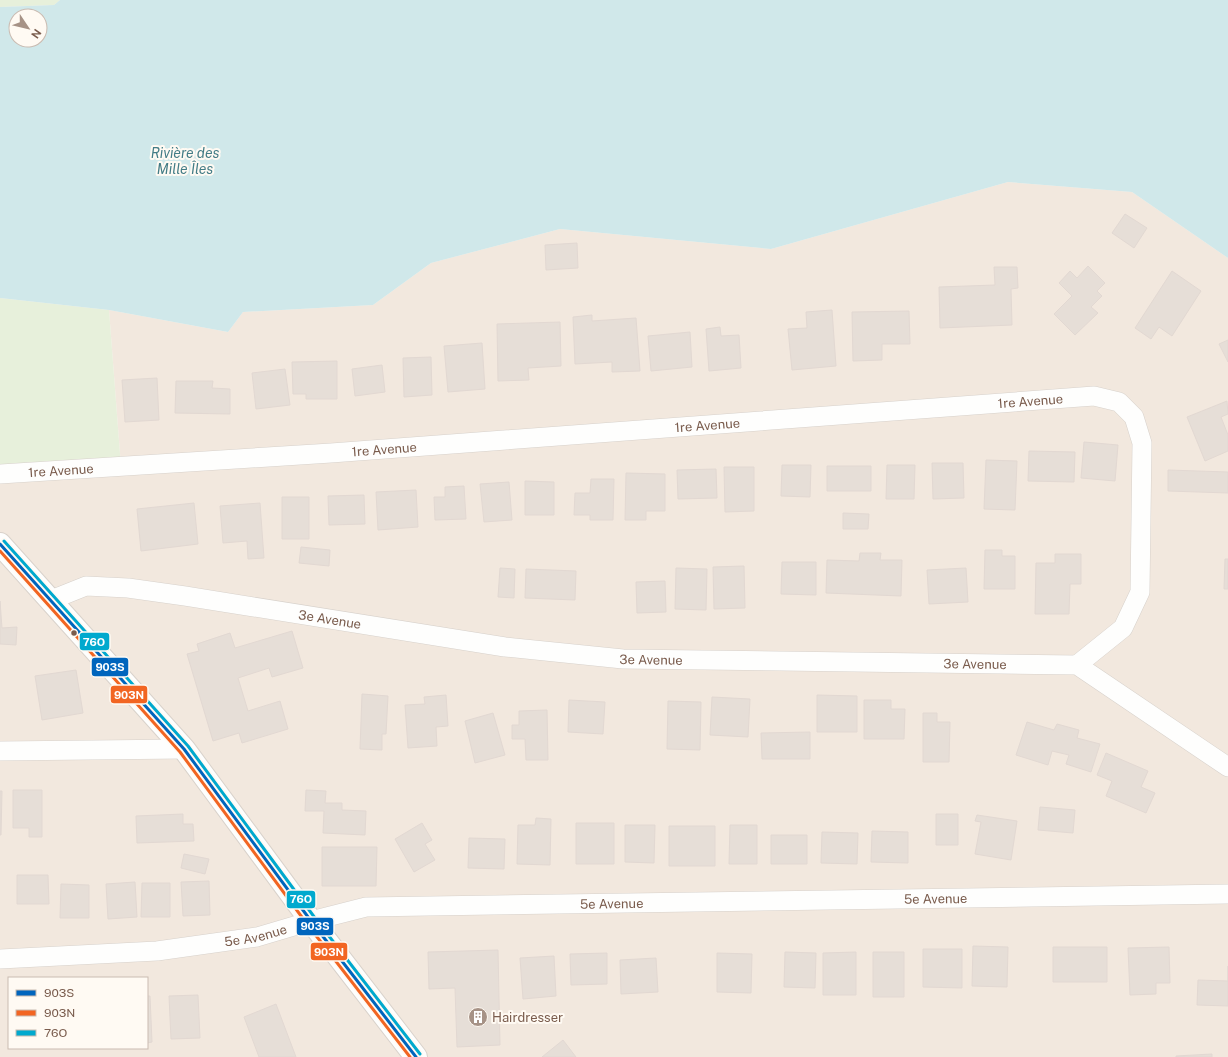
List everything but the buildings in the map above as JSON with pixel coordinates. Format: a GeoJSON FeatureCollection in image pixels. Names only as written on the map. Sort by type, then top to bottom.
{"type":"FeatureCollection","features":[{"type":"Feature","properties":{"kind":"street","name":"1re Avenue"},"geometry":{"type":"LineString","coordinates":[[0,474],[330,453],[1094,396],[1119,402],[1134,417],[1142,443],[1140,592],[1123,628],[1077,665]]}},
{"type":"Feature","properties":{"kind":"street"},"geometry":{"type":"LineString","coordinates":[[0,544],[184,748],[311,921],[416,1057]]}},
{"type":"Feature","properties":{"kind":"street","name":"3e Avenue"},"geometry":{"type":"LineString","coordinates":[[51,600],[86,586],[128,588],[505,647],[623,659],[1077,665]]}},
{"type":"Feature","properties":{"kind":"street"},"geometry":{"type":"LineString","coordinates":[[1077,665],[1228,767]]}},
{"type":"Feature","properties":{"kind":"street"},"geometry":{"type":"LineString","coordinates":[[0,751],[184,748]]}},
{"type":"Feature","properties":{"kind":"street","name":"5e Avenue"},"geometry":{"type":"LineString","coordinates":[[0,959],[157,951],[257,937],[366,907],[1228,894]]}},
{"type":"Feature","properties":{"kind":"shaded area"},"geometry":{"type":"Polygon","coordinates":[[[1008,182],[1132,192],[1228,258],[1228,1057],[0,1057],[0,477],[121,466],[109,310],[228,332],[243,312],[373,305],[431,263],[560,229],[771,249],[1008,182]]]}},
{"type":"Feature","properties":{"kind":"green space"},"geometry":{"type":"Polygon","coordinates":[[[0,0],[60,0],[54,5],[0,7],[0,0]]]}},
{"type":"Feature","properties":{"kind":"green space"},"geometry":{"type":"Polygon","coordinates":[[[0,298],[109,310],[121,467],[0,474],[0,298]]]}},
{"type":"Feature","properties":{"kind":"water","name":"Rivière des Mille Îles"},"geometry":{"type":"Polygon","coordinates":[[[60,0],[1228,0],[1228,258],[1132,192],[1008,182],[771,249],[560,229],[431,263],[373,305],[243,312],[228,332],[109,310],[0,298],[0,7],[54,5],[60,0]]]}},
{"type":"Feature","properties":{"kind":"transit line","name":"76O"},"geometry":{"type":"LineString","coordinates":[[4,541],[188,746],[315,918],[420,1054]]}},
{"type":"Feature","properties":{"kind":"transit line","name":"903S"},"geometry":{"type":"LineString","coordinates":[[0,544],[184,749],[311,921],[416,1057]]}},
{"type":"Feature","properties":{"kind":"transit line","name":"903N"},"geometry":{"type":"LineString","coordinates":[[0,551],[180,752],[307,924],[410,1057]]}},
{"type":"Feature","properties":{"kind":"place","name":"Hairdresser"},"geometry":{"type":"Point","coordinates":[478,1017]}}]}
